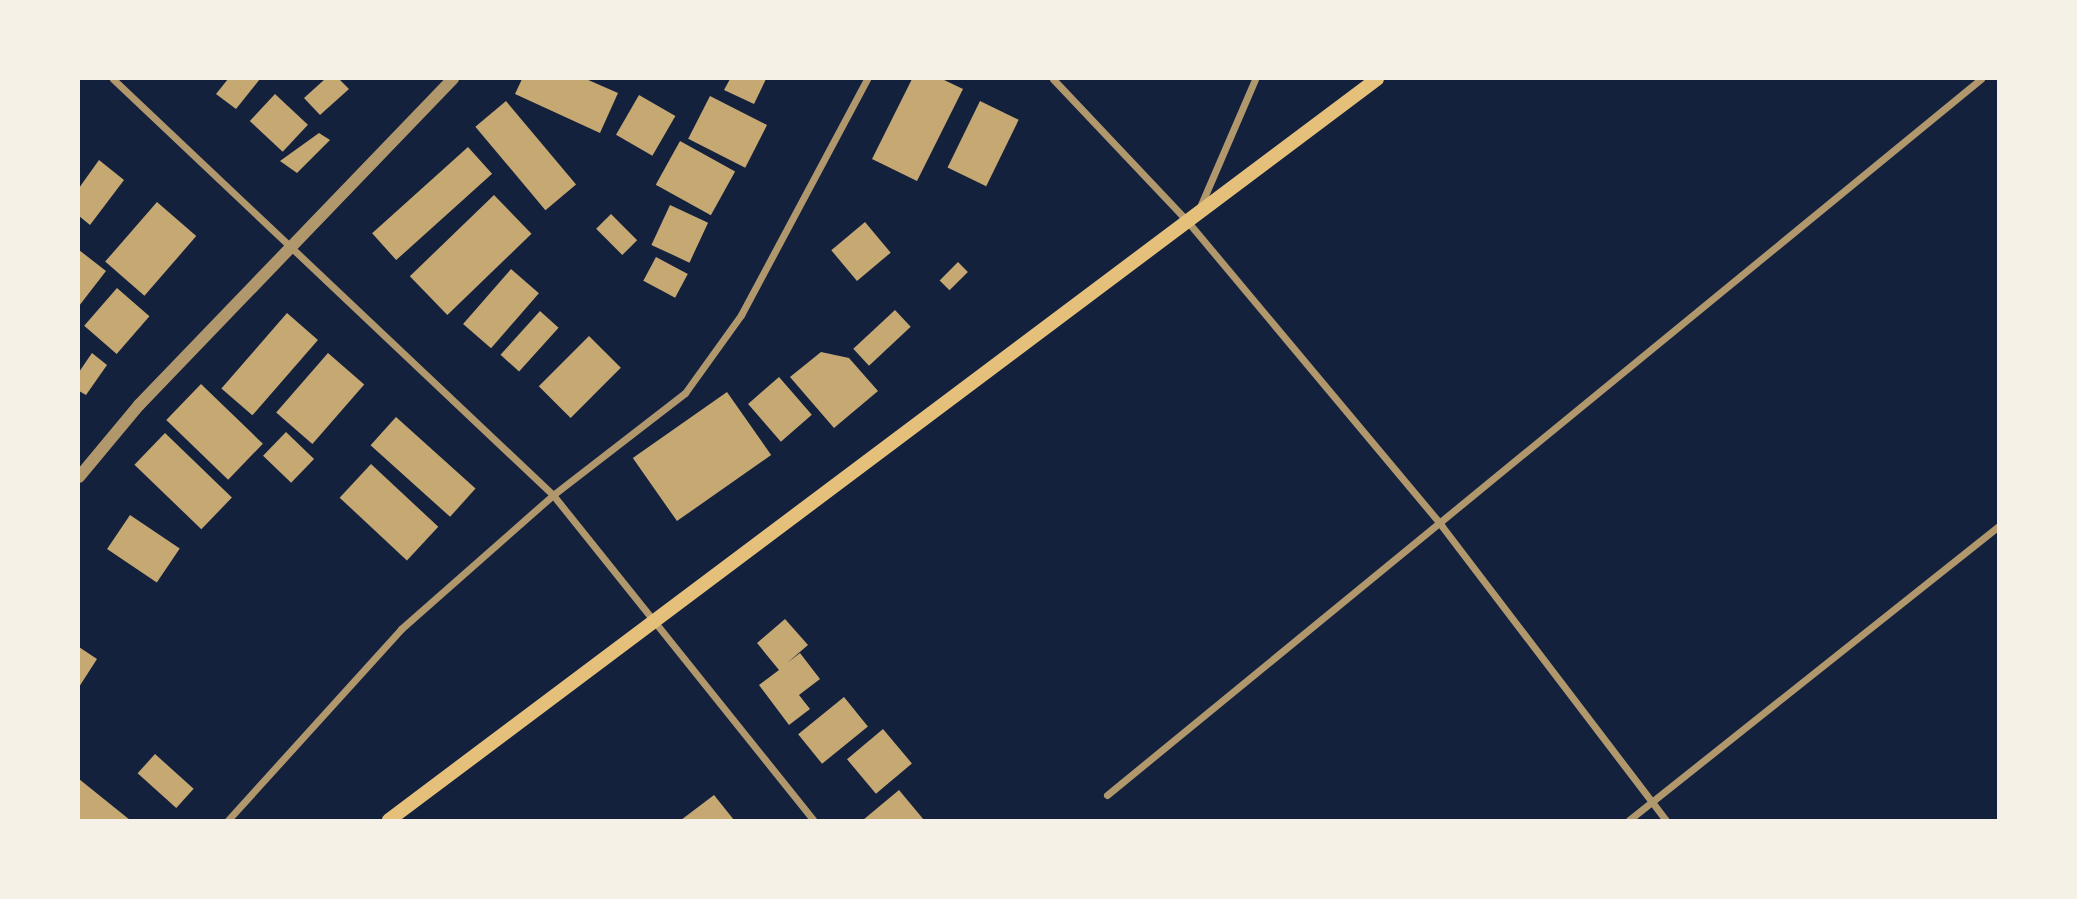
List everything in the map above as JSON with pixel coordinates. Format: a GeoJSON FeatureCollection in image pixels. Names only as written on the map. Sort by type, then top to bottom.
{"type":"FeatureCollection","features":[{"type":"Feature","properties":{"kind":"main road"},"geometry":{"type":"LineString","coordinates":[[398,818],[649,623],[1377,79]]}},
{"type":"Feature","properties":{"kind":"street"},"geometry":{"type":"LineString","coordinates":[[113,79],[553,495],[649,623],[813,820]]}},
{"type":"Feature","properties":{"kind":"street"},"geometry":{"type":"LineString","coordinates":[[79,477],[292,247],[453,79]]}},
{"type":"Feature","properties":{"kind":"street"},"geometry":{"type":"LineString","coordinates":[[228,820],[369,660],[553,495],[651,423],[706,367],[867,79]]}},
{"type":"Feature","properties":{"kind":"street"},"geometry":{"type":"LineString","coordinates":[[1053,79],[1192,219],[1441,525],[1666,820]]}},
{"type":"Feature","properties":{"kind":"street"},"geometry":{"type":"LineString","coordinates":[[1192,219],[1255,79]]}},
{"type":"Feature","properties":{"kind":"street"},"geometry":{"type":"LineString","coordinates":[[1107,795],[1441,525],[1982,79]]}},
{"type":"Feature","properties":{"kind":"street"},"geometry":{"type":"LineString","coordinates":[[1629,820],[1998,526]]}},
{"type":"Feature","properties":{"kind":"building"},"geometry":{"type":"Polygon","coordinates":[[[228,79],[260,79],[236,109],[216,94],[228,79]]]}},
{"type":"Feature","properties":{"kind":"building"},"geometry":{"type":"Polygon","coordinates":[[[325,79],[339,79],[349,89],[320,115],[304,98],[325,79]]]}},
{"type":"Feature","properties":{"kind":"building"},"geometry":{"type":"Polygon","coordinates":[[[522,79],[586,79],[618,93],[600,133],[515,94],[522,79]]]}},
{"type":"Feature","properties":{"kind":"building"},"geometry":{"type":"Polygon","coordinates":[[[730,79],[766,79],[754,104],[724,90],[730,79]]]}},
{"type":"Feature","properties":{"kind":"building"},"geometry":{"type":"Polygon","coordinates":[[[912,79],[942,79],[963,89],[917,181],[872,159],[912,79]]]}},
{"type":"Feature","properties":{"kind":"building"},"geometry":{"type":"Polygon","coordinates":[[[275,94],[308,125],[283,152],[250,121],[275,94]]]}},
{"type":"Feature","properties":{"kind":"building"},"geometry":{"type":"Polygon","coordinates":[[[639,95],[675,116],[652,156],[616,135],[639,95]]]}},
{"type":"Feature","properties":{"kind":"building"},"geometry":{"type":"Polygon","coordinates":[[[710,96],[767,125],[745,168],[688,139],[710,96]]]}},
{"type":"Feature","properties":{"kind":"building"},"geometry":{"type":"Polygon","coordinates":[[[506,101],[576,184],[545,210],[475,127],[506,101]]]}},
{"type":"Feature","properties":{"kind":"building"},"geometry":{"type":"Polygon","coordinates":[[[980,101],[1019,120],[986,186],[948,168],[980,101]]]}},
{"type":"Feature","properties":{"kind":"building"},"geometry":{"type":"Polygon","coordinates":[[[319,133],[330,140],[297,173],[280,161],[319,133]]]}},
{"type":"Feature","properties":{"kind":"building"},"geometry":{"type":"Polygon","coordinates":[[[680,141],[735,172],[711,215],[656,185],[680,141]]]}},
{"type":"Feature","properties":{"kind":"building"},"geometry":{"type":"Polygon","coordinates":[[[468,147],[492,174],[396,260],[372,233],[468,147]]]}},
{"type":"Feature","properties":{"kind":"building"},"geometry":{"type":"Polygon","coordinates":[[[99,160],[124,180],[90,225],[79,216],[79,188],[99,160]]]}},
{"type":"Feature","properties":{"kind":"building"},"geometry":{"type":"Polygon","coordinates":[[[494,195],[532,234],[447,315],[410,276],[494,195]]]}},
{"type":"Feature","properties":{"kind":"building"},"geometry":{"type":"Polygon","coordinates":[[[157,202],[196,236],[144,296],[105,262],[157,202]]]}},
{"type":"Feature","properties":{"kind":"building"},"geometry":{"type":"Polygon","coordinates":[[[670,205],[708,223],[689,263],[651,245],[670,205]]]}},
{"type":"Feature","properties":{"kind":"building"},"geometry":{"type":"Polygon","coordinates":[[[611,214],[637,240],[622,255],[596,229],[611,214]]]}},
{"type":"Feature","properties":{"kind":"building"},"geometry":{"type":"Polygon","coordinates":[[[865,222],[891,253],[857,281],[831,250],[865,222]]]}},
{"type":"Feature","properties":{"kind":"building"},"geometry":{"type":"Polygon","coordinates":[[[79,250],[106,271],[79,306],[79,250]]]}},
{"type":"Feature","properties":{"kind":"building"},"geometry":{"type":"Polygon","coordinates":[[[656,257],[688,274],[675,298],[643,281],[656,257]]]}},
{"type":"Feature","properties":{"kind":"building"},"geometry":{"type":"Polygon","coordinates":[[[958,262],[968,272],[950,290],[940,280],[958,262]]]}},
{"type":"Feature","properties":{"kind":"building"},"geometry":{"type":"Polygon","coordinates":[[[511,269],[539,293],[491,348],[463,324],[511,269]]]}},
{"type":"Feature","properties":{"kind":"building"},"geometry":{"type":"Polygon","coordinates":[[[117,288],[149,316],[117,354],[84,326],[117,288]]]}},
{"type":"Feature","properties":{"kind":"building"},"geometry":{"type":"Polygon","coordinates":[[[895,310],[911,327],[869,366],[853,349],[895,310]]]}},
{"type":"Feature","properties":{"kind":"building"},"geometry":{"type":"Polygon","coordinates":[[[540,311],[559,328],[519,372],[501,355],[540,311]]]}},
{"type":"Feature","properties":{"kind":"building"},"geometry":{"type":"Polygon","coordinates":[[[287,313],[318,340],[252,415],[221,388],[287,313]]]}},
{"type":"Feature","properties":{"kind":"building"},"geometry":{"type":"Polygon","coordinates":[[[589,336],[621,368],[571,418],[539,386],[589,336]]]}},
{"type":"Feature","properties":{"kind":"building"},"geometry":{"type":"Polygon","coordinates":[[[821,352],[849,358],[878,391],[834,428],[790,377],[821,352]]]}},
{"type":"Feature","properties":{"kind":"building"},"geometry":{"type":"Polygon","coordinates":[[[92,353],[107,365],[86,395],[79,391],[79,372],[92,353]]]}},
{"type":"Feature","properties":{"kind":"building"},"geometry":{"type":"Polygon","coordinates":[[[328,353],[364,384],[312,444],[276,413],[328,353]]]}},
{"type":"Feature","properties":{"kind":"building"},"geometry":{"type":"Polygon","coordinates":[[[779,377],[812,415],[781,442],[748,404],[779,377]]]}},
{"type":"Feature","properties":{"kind":"building"},"geometry":{"type":"Polygon","coordinates":[[[201,384],[263,444],[228,480],[166,420],[201,384]]]}},
{"type":"Feature","properties":{"kind":"building"},"geometry":{"type":"Polygon","coordinates":[[[727,392],[771,455],[677,521],[633,458],[727,392]]]}},
{"type":"Feature","properties":{"kind":"building"},"geometry":{"type":"Polygon","coordinates":[[[396,417],[476,489],[450,517],[371,445],[396,417]]]}},
{"type":"Feature","properties":{"kind":"building"},"geometry":{"type":"Polygon","coordinates":[[[286,432],[314,459],[291,483],[263,456],[286,432]]]}},
{"type":"Feature","properties":{"kind":"building"},"geometry":{"type":"Polygon","coordinates":[[[165,433],[232,498],[201,529],[134,465],[165,433]]]}},
{"type":"Feature","properties":{"kind":"building"},"geometry":{"type":"Polygon","coordinates":[[[371,464],[438,527],[407,560],[340,498],[371,464]]]}},
{"type":"Feature","properties":{"kind":"building"},"geometry":{"type":"Polygon","coordinates":[[[130,515],[180,549],[157,583],[107,549],[130,515]]]}},
{"type":"Feature","properties":{"kind":"building"},"geometry":{"type":"Polygon","coordinates":[[[785,619],[808,645],[787,663],[800,653],[820,679],[799,695],[810,709],[789,725],[759,685],[779,670],[757,643],[785,619]]]}},
{"type":"Feature","properties":{"kind":"building"},"geometry":{"type":"Polygon","coordinates":[[[79,647],[97,659],[79,687],[79,647]]]}},
{"type":"Feature","properties":{"kind":"building"},"geometry":{"type":"Polygon","coordinates":[[[844,697],[868,727],[822,764],[798,734],[844,697]]]}},
{"type":"Feature","properties":{"kind":"building"},"geometry":{"type":"Polygon","coordinates":[[[883,729],[912,763],[876,794],[847,759],[883,729]]]}},
{"type":"Feature","properties":{"kind":"building"},"geometry":{"type":"Polygon","coordinates":[[[155,754],[194,789],[176,808],[138,773],[155,754]]]}},
{"type":"Feature","properties":{"kind":"building"},"geometry":{"type":"Polygon","coordinates":[[[79,779],[130,820],[79,820],[79,779]]]}},
{"type":"Feature","properties":{"kind":"building"},"geometry":{"type":"Polygon","coordinates":[[[899,790],[924,820],[863,820],[899,790]]]}},
{"type":"Feature","properties":{"kind":"building"},"geometry":{"type":"Polygon","coordinates":[[[714,795],[734,820],[681,820],[714,795]]]}}]}
